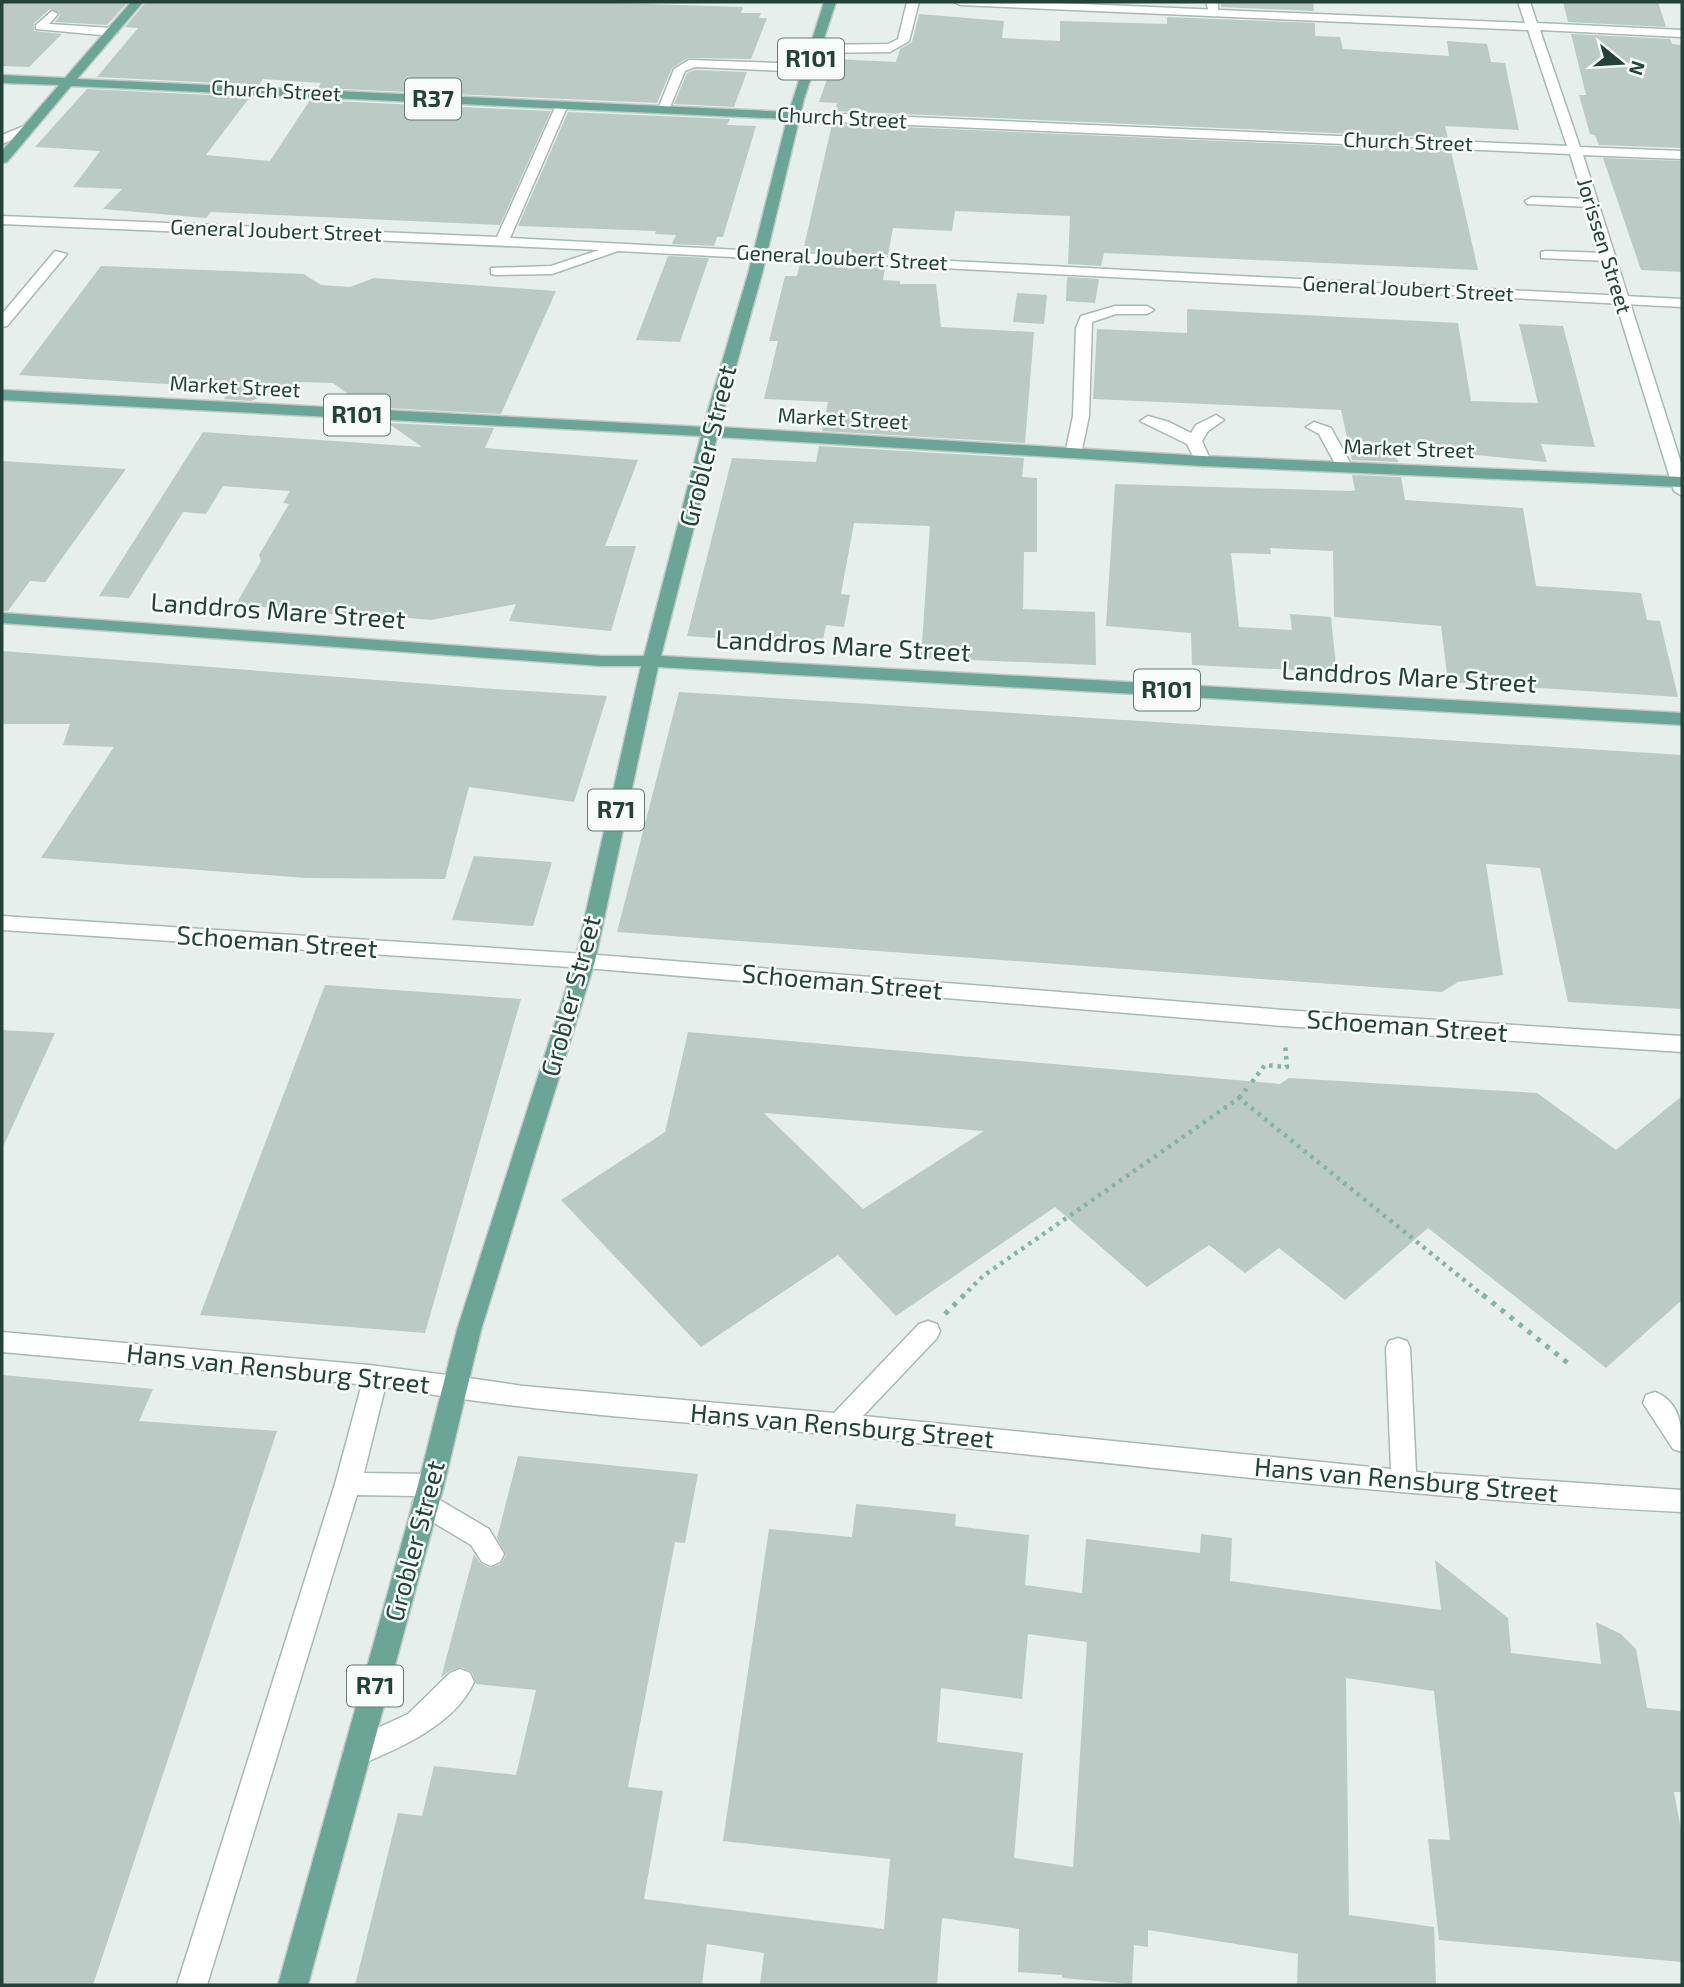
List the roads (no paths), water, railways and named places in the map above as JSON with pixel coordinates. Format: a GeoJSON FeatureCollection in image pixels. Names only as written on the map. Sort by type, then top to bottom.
{"type":"FeatureCollection","features":[{"type":"Feature","properties":{"kind":"main road"},"geometry":{"type":"LineString","coordinates":[[2,159],[136,2]]}},
{"type":"Feature","properties":{"kind":"main road","name":"Grobler Street"},"geometry":{"type":"LineString","coordinates":[[293,1985],[428,1495],[469,1330],[585,961],[638,707],[808,68],[830,2]]}},
{"type":"Feature","properties":{"kind":"main road","name":"Church Street"},"geometry":{"type":"LineString","coordinates":[[2,79],[796,116]]}},
{"type":"Feature","properties":{"kind":"main road","name":"Market Street"},"geometry":{"type":"LineString","coordinates":[[2,395],[1681,485]]}},
{"type":"Feature","properties":{"kind":"main road","name":"Landdros Mare Street"},"geometry":{"type":"LineString","coordinates":[[2,618],[602,661],[651,661],[1682,719]]}},
{"type":"Feature","properties":{"kind":"street"},"geometry":{"type":"LineString","coordinates":[[815,49],[890,48],[898,45],[903,41],[913,2]]}},
{"type":"Feature","properties":{"kind":"street"},"geometry":{"type":"LineString","coordinates":[[960,2],[1213,7],[1531,27],[1682,33]]}},
{"type":"Feature","properties":{"kind":"street","name":"Jorissen Street"},"geometry":{"type":"LineString","coordinates":[[1524,2],[1575,150],[1620,300],[1681,485]]}},
{"type":"Feature","properties":{"kind":"street"},"geometry":{"type":"LineString","coordinates":[[52,14],[40,27],[112,32]]}},
{"type":"Feature","properties":{"kind":"street"},"geometry":{"type":"LineString","coordinates":[[664,109],[680,69],[693,63],[808,68]]}},
{"type":"Feature","properties":{"kind":"street"},"geometry":{"type":"LineString","coordinates":[[502,241],[562,105]]}},
{"type":"Feature","properties":{"kind":"street","name":"Church Street"},"geometry":{"type":"LineString","coordinates":[[796,116],[1682,155]]}},
{"type":"Feature","properties":{"kind":"street"},"geometry":{"type":"LineString","coordinates":[[2,140],[29,128]]}},
{"type":"Feature","properties":{"kind":"street"},"geometry":{"type":"LineString","coordinates":[[1532,201],[1591,203]]}},
{"type":"Feature","properties":{"kind":"street","name":"General Joubert Street"},"geometry":{"type":"LineString","coordinates":[[2,220],[758,253],[1682,303]]}},
{"type":"Feature","properties":{"kind":"street"},"geometry":{"type":"LineString","coordinates":[[496,271],[552,271],[623,247]]}},
{"type":"Feature","properties":{"kind":"street"},"geometry":{"type":"LineString","coordinates":[[2,323],[60,254]]}},
{"type":"Feature","properties":{"kind":"street"},"geometry":{"type":"LineString","coordinates":[[1546,255],[1607,257]]}},
{"type":"Feature","properties":{"kind":"street"},"geometry":{"type":"LineString","coordinates":[[1073,454],[1081,416],[1083,328],[1086,319],[1115,310],[1147,310]]}},
{"type":"Feature","properties":{"kind":"street"},"geometry":{"type":"LineString","coordinates":[[1194,441],[1202,428],[1216,420]]}},
{"type":"Feature","properties":{"kind":"street"},"geometry":{"type":"LineString","coordinates":[[1148,421],[1164,425],[1194,441],[1203,461]]}},
{"type":"Feature","properties":{"kind":"street"},"geometry":{"type":"LineString","coordinates":[[1314,427],[1325,431],[1345,468]]}},
{"type":"Feature","properties":{"kind":"street","name":"Schoeman Street"},"geometry":{"type":"LineString","coordinates":[[2,923],[585,961],[1283,1018],[1682,1044]]}},
{"type":"Feature","properties":{"kind":"street"},"geometry":{"type":"LineString","coordinates":[[839,1424],[928,1331]]}},
{"type":"Feature","properties":{"kind":"street","name":"Hans van Rensburg Street"},"geometry":{"type":"LineString","coordinates":[[2,1342],[376,1376],[523,1397],[839,1424],[1404,1482],[1682,1501]]}},
{"type":"Feature","properties":{"kind":"street"},"geometry":{"type":"LineString","coordinates":[[1398,1348],[1404,1482]]}},
{"type":"Feature","properties":{"kind":"street"},"geometry":{"type":"LineString","coordinates":[[192,1985],[348,1483],[376,1376]]}},
{"type":"Feature","properties":{"kind":"street"},"geometry":{"type":"LineString","coordinates":[[1655,1403],[1682,1441]]}},
{"type":"Feature","properties":{"kind":"street"},"geometry":{"type":"LineString","coordinates":[[348,1483],[428,1495],[480,1537],[491,1554]]}},
{"type":"Feature","properties":{"kind":"street"},"geometry":{"type":"LineString","coordinates":[[357,1752],[418,1724],[460,1682]]}}]}
